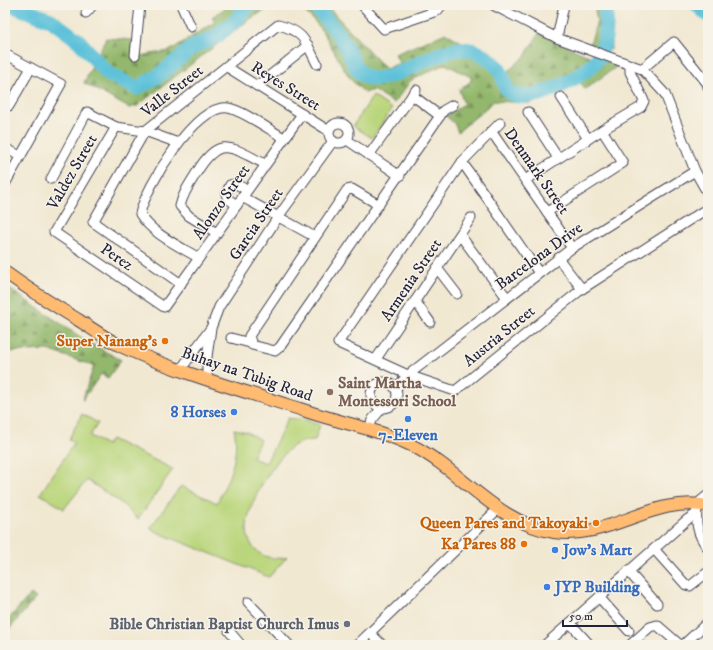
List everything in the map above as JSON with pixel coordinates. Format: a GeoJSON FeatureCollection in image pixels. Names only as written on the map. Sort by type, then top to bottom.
{"type":"FeatureCollection","features":[{"type":"Feature","properties":{"kind":"main road","name":"Buhay na Tubig Road"},"geometry":{"type":"LineString","coordinates":[[5,272],[33,292],[123,346],[207,378],[326,418],[369,430],[412,446],[442,464],[498,508],[514,518],[534,527],[573,534],[606,528],[652,510],[673,505],[700,508]]}},
{"type":"Feature","properties":{"kind":"street"},"geometry":{"type":"LineString","coordinates":[[86,13],[93,5]]}},
{"type":"Feature","properties":{"kind":"street"},"geometry":{"type":"LineString","coordinates":[[135,55],[140,5]]}},
{"type":"Feature","properties":{"kind":"street"},"geometry":{"type":"LineString","coordinates":[[181,5],[191,28]]}},
{"type":"Feature","properties":{"kind":"street"},"geometry":{"type":"LineString","coordinates":[[362,5],[384,29],[437,11],[442,5]]}},
{"type":"Feature","properties":{"kind":"street"},"geometry":{"type":"LineString","coordinates":[[493,5],[557,38],[642,69],[665,94],[695,171],[708,194]]}},
{"type":"Feature","properties":{"kind":"street"},"geometry":{"type":"LineString","coordinates":[[557,38],[564,5]]}},
{"type":"Feature","properties":{"kind":"street","name":"Valle Street"},"geometry":{"type":"LineString","coordinates":[[51,178],[87,112],[116,126],[145,131],[278,26],[297,32],[308,46],[317,64]]}},
{"type":"Feature","properties":{"kind":"street"},"geometry":{"type":"LineString","coordinates":[[642,69],[674,42],[707,83],[708,87]]}},
{"type":"Feature","properties":{"kind":"street"},"geometry":{"type":"LineString","coordinates":[[257,86],[308,46]]}},
{"type":"Feature","properties":{"kind":"street"},"geometry":{"type":"LineString","coordinates":[[5,54],[61,84],[5,184]]}},
{"type":"Feature","properties":{"kind":"street"},"geometry":{"type":"LineString","coordinates":[[525,180],[602,130],[641,107],[644,101],[630,72],[630,65]]}},
{"type":"Feature","properties":{"kind":"street","name":"Reyes Street"},"geometry":{"type":"LineString","coordinates":[[227,67],[329,131]]}},
{"type":"Feature","properties":{"kind":"street"},"geometry":{"type":"LineString","coordinates":[[9,106],[31,68]]}},
{"type":"Feature","properties":{"kind":"street"},"geometry":{"type":"LineString","coordinates":[[639,91],[652,80]]}},
{"type":"Feature","properties":{"kind":"street"},"geometry":{"type":"LineString","coordinates":[[369,155],[414,92],[440,116]]}},
{"type":"Feature","properties":{"kind":"street"},"geometry":{"type":"LineString","coordinates":[[561,97],[588,139]]}},
{"type":"Feature","properties":{"kind":"street"},"geometry":{"type":"LineString","coordinates":[[231,338],[273,351],[278,350],[400,176],[444,110],[453,104]]}},
{"type":"Feature","properties":{"kind":"street"},"geometry":{"type":"LineString","coordinates":[[199,258],[153,229],[145,223],[140,214],[146,195],[178,143],[200,120],[226,107],[235,110],[284,138]]}},
{"type":"Feature","properties":{"kind":"street"},"geometry":{"type":"LineString","coordinates":[[528,112],[558,158]]}},
{"type":"Feature","properties":{"kind":"street","name":"Alonzo Street"},"geometry":{"type":"LineString","coordinates":[[164,307],[302,114]]}},
{"type":"Feature","properties":{"kind":"street"},"geometry":{"type":"LineString","coordinates":[[338,123],[346,125],[350,132],[348,140],[339,144],[333,141],[330,137],[329,131],[334,124],[338,123]]}},
{"type":"Feature","properties":{"kind":"street"},"geometry":{"type":"LineString","coordinates":[[408,375],[376,359],[338,343],[462,162],[500,123]]}},
{"type":"Feature","properties":{"kind":"street","name":"Valdez Street"},"geometry":{"type":"LineString","coordinates":[[54,232],[116,126]]}},
{"type":"Feature","properties":{"kind":"street"},"geometry":{"type":"LineString","coordinates":[[547,212],[623,163],[602,130]]}},
{"type":"Feature","properties":{"kind":"street"},"geometry":{"type":"LineString","coordinates":[[178,143],[145,131],[93,222],[181,284]]}},
{"type":"Feature","properties":{"kind":"street","name":"Denmark Street"},"geometry":{"type":"LineString","coordinates":[[491,131],[572,248]]}},
{"type":"Feature","properties":{"kind":"street"},"geometry":{"type":"LineString","coordinates":[[348,140],[400,176]]}},
{"type":"Feature","properties":{"kind":"street","name":"Garcia Street"},"geometry":{"type":"LineString","coordinates":[[207,378],[207,358],[211,328],[219,307],[278,216],[333,141]]}},
{"type":"Feature","properties":{"kind":"street"},"geometry":{"type":"LineString","coordinates":[[217,233],[189,216],[180,206],[184,193],[208,156],[217,148],[226,147],[235,149],[265,164]]}},
{"type":"Feature","properties":{"kind":"street"},"geometry":{"type":"LineString","coordinates":[[5,148],[20,156]]}},
{"type":"Feature","properties":{"kind":"street"},"geometry":{"type":"LineString","coordinates":[[462,162],[539,273]]}},
{"type":"Feature","properties":{"kind":"street","name":"Barcelona Drive"},"geometry":{"type":"LineString","coordinates":[[396,388],[408,375],[558,258],[695,171]]}},
{"type":"Feature","properties":{"kind":"street"},"geometry":{"type":"LineString","coordinates":[[236,205],[226,197],[226,194],[230,186],[236,184],[245,194],[278,216],[315,237]]}},
{"type":"Feature","properties":{"kind":"street"},"geometry":{"type":"LineString","coordinates":[[250,344],[249,336],[348,189],[352,189],[379,205]]}},
{"type":"Feature","properties":{"kind":"street","name":"Austria Street"},"geometry":{"type":"LineString","coordinates":[[408,375],[455,391],[582,289],[708,208]]}},
{"type":"Feature","properties":{"kind":"street","name":"Armenia Street"},"geometry":{"type":"LineString","coordinates":[[376,359],[470,218]]}},
{"type":"Feature","properties":{"kind":"street","name":"Perez"},"geometry":{"type":"LineString","coordinates":[[54,232],[164,307]]}},
{"type":"Feature","properties":{"kind":"street"},"geometry":{"type":"LineString","coordinates":[[460,235],[507,298]]}},
{"type":"Feature","properties":{"kind":"street"},"geometry":{"type":"LineString","coordinates":[[558,258],[582,289]]}},
{"type":"Feature","properties":{"kind":"street"},"geometry":{"type":"LineString","coordinates":[[437,268],[457,294]]}},
{"type":"Feature","properties":{"kind":"street"},"geometry":{"type":"LineString","coordinates":[[415,301],[430,322]]}},
{"type":"Feature","properties":{"kind":"street","name":"Garcia Street"},"geometry":{"type":"LineString","coordinates":[[181,369],[211,328]]}},
{"type":"Feature","properties":{"kind":"street"},"geometry":{"type":"LineString","coordinates":[[192,352],[207,358]]}},
{"type":"Feature","properties":{"kind":"street"},"geometry":{"type":"LineString","coordinates":[[384,381],[389,382],[396,388],[398,394],[395,403],[387,408],[382,408],[374,404],[370,396],[373,387],[384,381]]}},
{"type":"Feature","properties":{"kind":"street"},"geometry":{"type":"LineString","coordinates":[[369,430],[372,420],[382,408]]}},
{"type":"Feature","properties":{"kind":"street"},"geometry":{"type":"LineString","coordinates":[[545,645],[700,508],[708,495]]}},
{"type":"Feature","properties":{"kind":"street"},"geometry":{"type":"LineString","coordinates":[[357,645],[498,508]]}},
{"type":"Feature","properties":{"kind":"street"},"geometry":{"type":"LineString","coordinates":[[700,508],[699,536],[708,548]]}},
{"type":"Feature","properties":{"kind":"street"},"geometry":{"type":"LineString","coordinates":[[654,549],[686,585],[694,585],[708,572]]}},
{"type":"Feature","properties":{"kind":"street"},"geometry":{"type":"LineString","coordinates":[[628,571],[657,604]]}},
{"type":"Feature","properties":{"kind":"street"},"geometry":{"type":"LineString","coordinates":[[599,597],[629,631]]}},
{"type":"Feature","properties":{"kind":"street"},"geometry":{"type":"LineString","coordinates":[[248,602],[289,645]]}},
{"type":"Feature","properties":{"kind":"street"},"geometry":{"type":"LineString","coordinates":[[684,645],[708,622]]}},
{"type":"Feature","properties":{"kind":"street"},"geometry":{"type":"LineString","coordinates":[[570,623],[590,645]]}},
{"type":"Feature","properties":{"kind":"street"},"geometry":{"type":"LineString","coordinates":[[630,645],[650,627],[657,625],[680,645]]}},
{"type":"Feature","properties":{"kind":"street"},"geometry":{"type":"LineString","coordinates":[[229,632],[241,645]]}},
{"type":"Feature","properties":{"kind":"street"},"geometry":{"type":"LineString","coordinates":[[370,633],[382,645]]}},
{"type":"Feature","properties":{"kind":"green space"},"geometry":{"type":"Polygon","coordinates":[[[230,5],[274,5],[250,19],[137,106],[129,108],[84,83],[106,38],[133,40],[133,57],[169,51],[215,22],[212,17],[230,5]]]}},
{"type":"Feature","properties":{"kind":"green space"},"geometry":{"type":"Polygon","coordinates":[[[294,5],[326,5],[386,69],[399,63],[395,54],[446,33],[497,62],[506,73],[525,56],[539,33],[586,55],[619,65],[585,89],[580,82],[530,103],[494,101],[458,132],[454,123],[446,116],[464,104],[459,90],[471,81],[471,77],[445,64],[411,80],[394,103],[373,90],[365,93],[350,78],[325,36],[312,18],[294,5]]]}},
{"type":"Feature","properties":{"kind":"green space"},"geometry":{"type":"Polygon","coordinates":[[[594,5],[610,5],[611,50],[590,44],[597,21],[594,5]]]}},
{"type":"Feature","properties":{"kind":"green space"},"geometry":{"type":"Polygon","coordinates":[[[373,96],[392,109],[372,138],[353,126],[373,96]]]}},
{"type":"Feature","properties":{"kind":"green space"},"geometry":{"type":"Polygon","coordinates":[[[5,286],[88,342],[121,360],[108,378],[101,374],[82,401],[94,366],[48,350],[5,352],[5,286]]]}},
{"type":"Feature","properties":{"kind":"green space"},"geometry":{"type":"Polygon","coordinates":[[[82,414],[98,423],[90,436],[107,445],[111,439],[173,469],[138,519],[121,503],[87,480],[64,509],[40,494],[74,443],[69,439],[82,414]]]}},
{"type":"Feature","properties":{"kind":"green space"},"geometry":{"type":"Polygon","coordinates":[[[288,418],[306,420],[320,425],[315,440],[304,441],[297,444],[281,457],[256,495],[252,506],[247,525],[247,534],[253,547],[265,556],[272,558],[287,557],[269,577],[150,528],[181,486],[217,503],[226,485],[232,467],[236,448],[234,429],[247,432],[260,440],[252,458],[266,463],[288,418]]]}},
{"type":"Feature","properties":{"kind":"green space"},"geometry":{"type":"Polygon","coordinates":[[[31,594],[36,598],[5,634],[5,623],[31,594]]]}},
{"type":"Feature","properties":{"kind":"waterway"},"geometry":{"type":"LineString","coordinates":[[11,5],[51,20],[79,41],[108,74],[137,88],[158,76],[193,47],[217,36],[236,20],[249,5]]}},
{"type":"Feature","properties":{"kind":"waterway"},"geometry":{"type":"LineString","coordinates":[[314,5],[330,23],[347,48],[354,64],[360,73],[365,76],[370,78],[389,76],[439,54],[451,50],[467,49],[478,53],[493,62],[502,74],[506,88],[515,95],[524,96],[535,95],[560,86],[592,65],[598,58],[605,39],[606,5]]}},
{"type":"Feature","properties":{"kind":"waterway"},"geometry":{"type":"LineString","coordinates":[[697,5],[708,15]]}},
{"type":"Feature","properties":{"kind":"place","name":"Super Nanang's"},"geometry":{"type":"Point","coordinates":[165,341]}},
{"type":"Feature","properties":{"kind":"place","name":"Saint Martha Montessori School"},"geometry":{"type":"Point","coordinates":[330,392]}},
{"type":"Feature","properties":{"kind":"place","name":"8 Horses"},"geometry":{"type":"Point","coordinates":[234,412]}},
{"type":"Feature","properties":{"kind":"place","name":"7-Eleven"},"geometry":{"type":"Point","coordinates":[408,419]}},
{"type":"Feature","properties":{"kind":"place","name":"Queen Pares and Takoyaki"},"geometry":{"type":"Point","coordinates":[596,523]}},
{"type":"Feature","properties":{"kind":"place","name":"Ka Pares 88"},"geometry":{"type":"Point","coordinates":[524,544]}},
{"type":"Feature","properties":{"kind":"place","name":"Jow's Mart"},"geometry":{"type":"Point","coordinates":[555,550]}},
{"type":"Feature","properties":{"kind":"place","name":"JYP Building"},"geometry":{"type":"Point","coordinates":[547,587]}},
{"type":"Feature","properties":{"kind":"place","name":"Bible Christian Baptist Church Imus"},"geometry":{"type":"Point","coordinates":[347,624]}}]}
